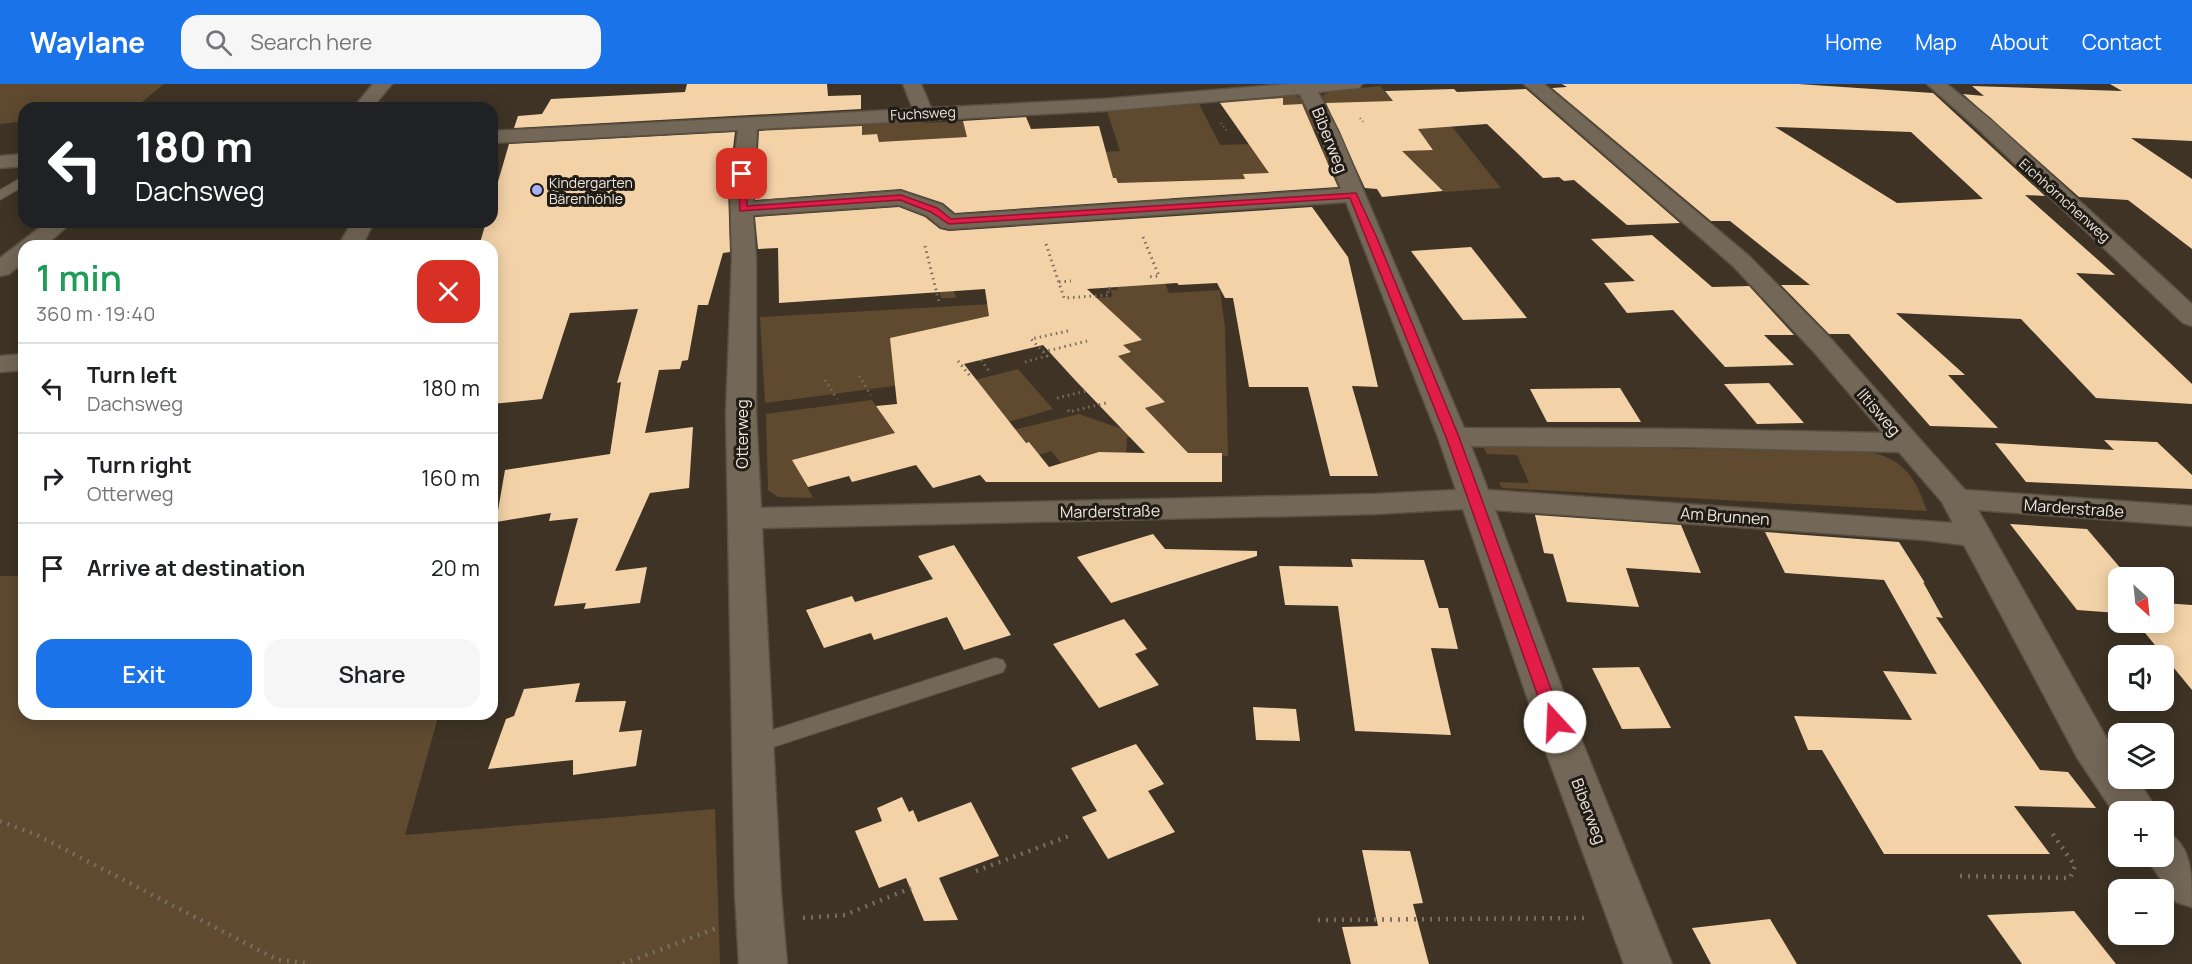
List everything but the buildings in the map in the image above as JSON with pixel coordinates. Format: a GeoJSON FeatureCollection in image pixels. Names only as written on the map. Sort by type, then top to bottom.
{"type":"FeatureCollection","features":[{"type":"Feature","properties":{"kind":"street"},"geometry":{"type":"LineString","coordinates":[[367,102],[383,84]]}},
{"type":"Feature","properties":{"kind":"street"},"geometry":{"type":"LineString","coordinates":[[912,84],[924,113]]}},
{"type":"Feature","properties":{"kind":"street","name":"Fuchsweg"},"geometry":{"type":"LineString","coordinates":[[498,137],[1103,105],[1353,84]]}},
{"type":"Feature","properties":{"kind":"street","name":"Iltisweg"},"geometry":{"type":"LineString","coordinates":[[1533,84],[1741,261],[1823,346],[1956,499],[2092,748],[2129,801]]}},
{"type":"Feature","properties":{"kind":"street","name":"Eichhörnchenweg"},"geometry":{"type":"LineString","coordinates":[[1936,84],[1984,124],[2192,318]]}},
{"type":"Feature","properties":{"kind":"street","name":"Biberweg"},"geometry":{"type":"LineString","coordinates":[[1308,88],[1326,124],[1453,437],[1563,744],[1648,964]]}},
{"type":"Feature","properties":{"kind":"street","name":"Otterweg"},"geometry":{"type":"LineString","coordinates":[[748,123],[742,170],[741,412],[752,744],[761,926]]}},
{"type":"Feature","properties":{"kind":"street"},"geometry":{"type":"LineString","coordinates":[[0,162],[18,160]]}},
{"type":"Feature","properties":{"kind":"street"},"geometry":{"type":"LineString","coordinates":[[743,209],[901,198],[934,210],[949,222],[1353,195]]}},
{"type":"Feature","properties":{"kind":"street"},"geometry":{"type":"LineString","coordinates":[[38,240],[54,228]]}},
{"type":"Feature","properties":{"kind":"street"},"geometry":{"type":"LineString","coordinates":[[0,269],[18,256]]}},
{"type":"Feature","properties":{"kind":"street"},"geometry":{"type":"LineString","coordinates":[[0,364],[18,362]]}},
{"type":"Feature","properties":{"kind":"street"},"geometry":{"type":"LineString","coordinates":[[1453,437],[1688,438],[1907,443]]}},
{"type":"Feature","properties":{"kind":"street","name":"Marderstraße"},"geometry":{"type":"LineString","coordinates":[[744,518],[1375,504],[1475,499]]}},
{"type":"Feature","properties":{"kind":"street","name":"Am Brunnen"},"geometry":{"type":"LineString","coordinates":[[1475,499],[1914,529],[1976,536]]}},
{"type":"Feature","properties":{"kind":"street","name":"Marderstraße"},"geometry":{"type":"LineString","coordinates":[[1956,499],[2192,516]]}},
{"type":"Feature","properties":{"kind":"street"},"geometry":{"type":"LineString","coordinates":[[2174,863],[2192,888]]}},
{"type":"Feature","properties":{"kind":"lane"},"geometry":{"type":"LineString","coordinates":[[0,196],[18,184]]}},
{"type":"Feature","properties":{"kind":"lane"},"geometry":{"type":"LineString","coordinates":[[752,744],[995,666]]}},
{"type":"Feature","properties":{"kind":"path"},"geometry":{"type":"LineString","coordinates":[[1360,118],[1364,123]]}},
{"type":"Feature","properties":{"kind":"path"},"geometry":{"type":"LineString","coordinates":[[1064,214],[1073,241],[1046,243],[1064,298],[1109,295],[1107,289],[1113,287]]}},
{"type":"Feature","properties":{"kind":"path"},"geometry":{"type":"LineString","coordinates":[[1141,233],[1159,276],[1147,277]]}},
{"type":"Feature","properties":{"kind":"path"},"geometry":{"type":"LineString","coordinates":[[925,246],[939,302]]}},
{"type":"Feature","properties":{"kind":"path"},"geometry":{"type":"LineString","coordinates":[[1059,282],[1071,281]]}},
{"type":"Feature","properties":{"kind":"path"},"geometry":{"type":"LineString","coordinates":[[1025,362],[1047,356],[1031,339],[1068,331]]}},
{"type":"Feature","properties":{"kind":"path"},"geometry":{"type":"LineString","coordinates":[[1042,352],[1087,341]]}},
{"type":"Feature","properties":{"kind":"path"},"geometry":{"type":"LineString","coordinates":[[981,360],[989,371]]}},
{"type":"Feature","properties":{"kind":"path"},"geometry":{"type":"LineString","coordinates":[[958,361],[970,376]]}},
{"type":"Feature","properties":{"kind":"path"},"geometry":{"type":"LineString","coordinates":[[859,376],[871,394]]}},
{"type":"Feature","properties":{"kind":"path"},"geometry":{"type":"LineString","coordinates":[[825,380],[837,399]]}},
{"type":"Feature","properties":{"kind":"path"},"geometry":{"type":"LineString","coordinates":[[1057,398],[1086,391]]}},
{"type":"Feature","properties":{"kind":"path"},"geometry":{"type":"LineString","coordinates":[[1068,410],[1069,412],[1106,403]]}},
{"type":"Feature","properties":{"kind":"path"},"geometry":{"type":"LineString","coordinates":[[0,821],[37,835],[278,960],[311,964]]}},
{"type":"Feature","properties":{"kind":"path"},"geometry":{"type":"LineString","coordinates":[[1960,876],[2070,878],[2075,866],[2052,833]]}},
{"type":"Feature","properties":{"kind":"path"},"geometry":{"type":"LineString","coordinates":[[976,872],[1069,836]]}},
{"type":"Feature","properties":{"kind":"path"},"geometry":{"type":"LineString","coordinates":[[623,964],[712,931],[845,915],[911,888]]}},
{"type":"Feature","properties":{"kind":"path"},"geometry":{"type":"LineString","coordinates":[[1318,920],[1592,918]]}},
{"type":"Feature","properties":{"kind":"shaded area"},"geometry":{"type":"Polygon","coordinates":[[[0,84],[164,84],[142,102],[18,102],[18,122],[0,124],[0,84]]]}},
{"type":"Feature","properties":{"kind":"shaded area"},"geometry":{"type":"Polygon","coordinates":[[[1380,86],[1411,123],[1446,119],[1501,188],[1444,192],[1435,183],[1364,187],[1351,162],[1388,159],[1383,151],[1433,149],[1427,141],[1342,137],[1338,130],[1375,127],[1345,119],[1333,119],[1322,96],[1331,91],[1380,86]]]}},
{"type":"Feature","properties":{"kind":"shaded area"},"geometry":{"type":"Polygon","coordinates":[[[1290,94],[1302,98],[1317,129],[1287,131],[1224,108],[1218,100],[1290,94]]]}},
{"type":"Feature","properties":{"kind":"shaded area"},"geometry":{"type":"Polygon","coordinates":[[[1199,104],[1220,145],[1277,143],[1279,150],[1326,149],[1330,162],[1304,163],[1279,173],[1243,174],[1245,179],[1148,182],[1169,193],[1172,204],[1128,207],[1116,178],[911,181],[913,197],[907,195],[902,168],[1015,157],[1120,151],[1107,111],[1199,104]]]}},
{"type":"Feature","properties":{"kind":"shaded area"},"geometry":{"type":"Polygon","coordinates":[[[908,119],[925,123],[983,120],[985,125],[1011,150],[881,151],[877,134],[834,138],[762,131],[767,128],[908,119]]]}},
{"type":"Feature","properties":{"kind":"shaded area"},"geometry":{"type":"Polygon","coordinates":[[[930,248],[1059,300],[1112,297],[1111,290],[1117,290],[1117,287],[1164,281],[1169,293],[1220,290],[1225,328],[1228,456],[1196,457],[1196,465],[1162,437],[1127,437],[1126,453],[1103,452],[1061,463],[1051,451],[1039,455],[1013,430],[1079,414],[1119,428],[1154,418],[1145,408],[1165,402],[1146,384],[1139,385],[1044,345],[1029,349],[1019,337],[901,385],[765,403],[760,317],[1043,301],[949,274],[956,298],[941,298],[930,248]]]}},
{"type":"Feature","properties":{"kind":"shaded area"},"geometry":{"type":"Polygon","coordinates":[[[1018,369],[1053,409],[1008,422],[975,380],[1018,369]]]}},
{"type":"Feature","properties":{"kind":"shaded area"},"geometry":{"type":"Polygon","coordinates":[[[872,400],[906,450],[833,449],[793,460],[813,498],[778,497],[768,490],[766,414],[872,400]]]}},
{"type":"Feature","properties":{"kind":"shaded area"},"geometry":{"type":"Polygon","coordinates":[[[1482,445],[1871,452],[1893,461],[1908,473],[1919,490],[1927,511],[1502,488],[1499,482],[1529,483],[1517,455],[1487,454],[1482,445]]]}},
{"type":"Feature","properties":{"kind":"shaded area"},"geometry":{"type":"Polygon","coordinates":[[[0,576],[18,576],[18,720],[437,720],[405,835],[715,809],[720,964],[0,964],[0,576]]]}},
{"type":"Feature","properties":{"kind":"place","name":"Kindergarten Bärenhöhle"},"geometry":{"type":"Point","coordinates":[537,190]}},
{"type":"Feature","properties":{"kind":"route"},"geometry":{"type":"LineString","coordinates":[[742,174],[743,209],[901,198],[934,210],[949,222],[1353,195],[1373,238],[1453,437],[1555,722]]}}]}
